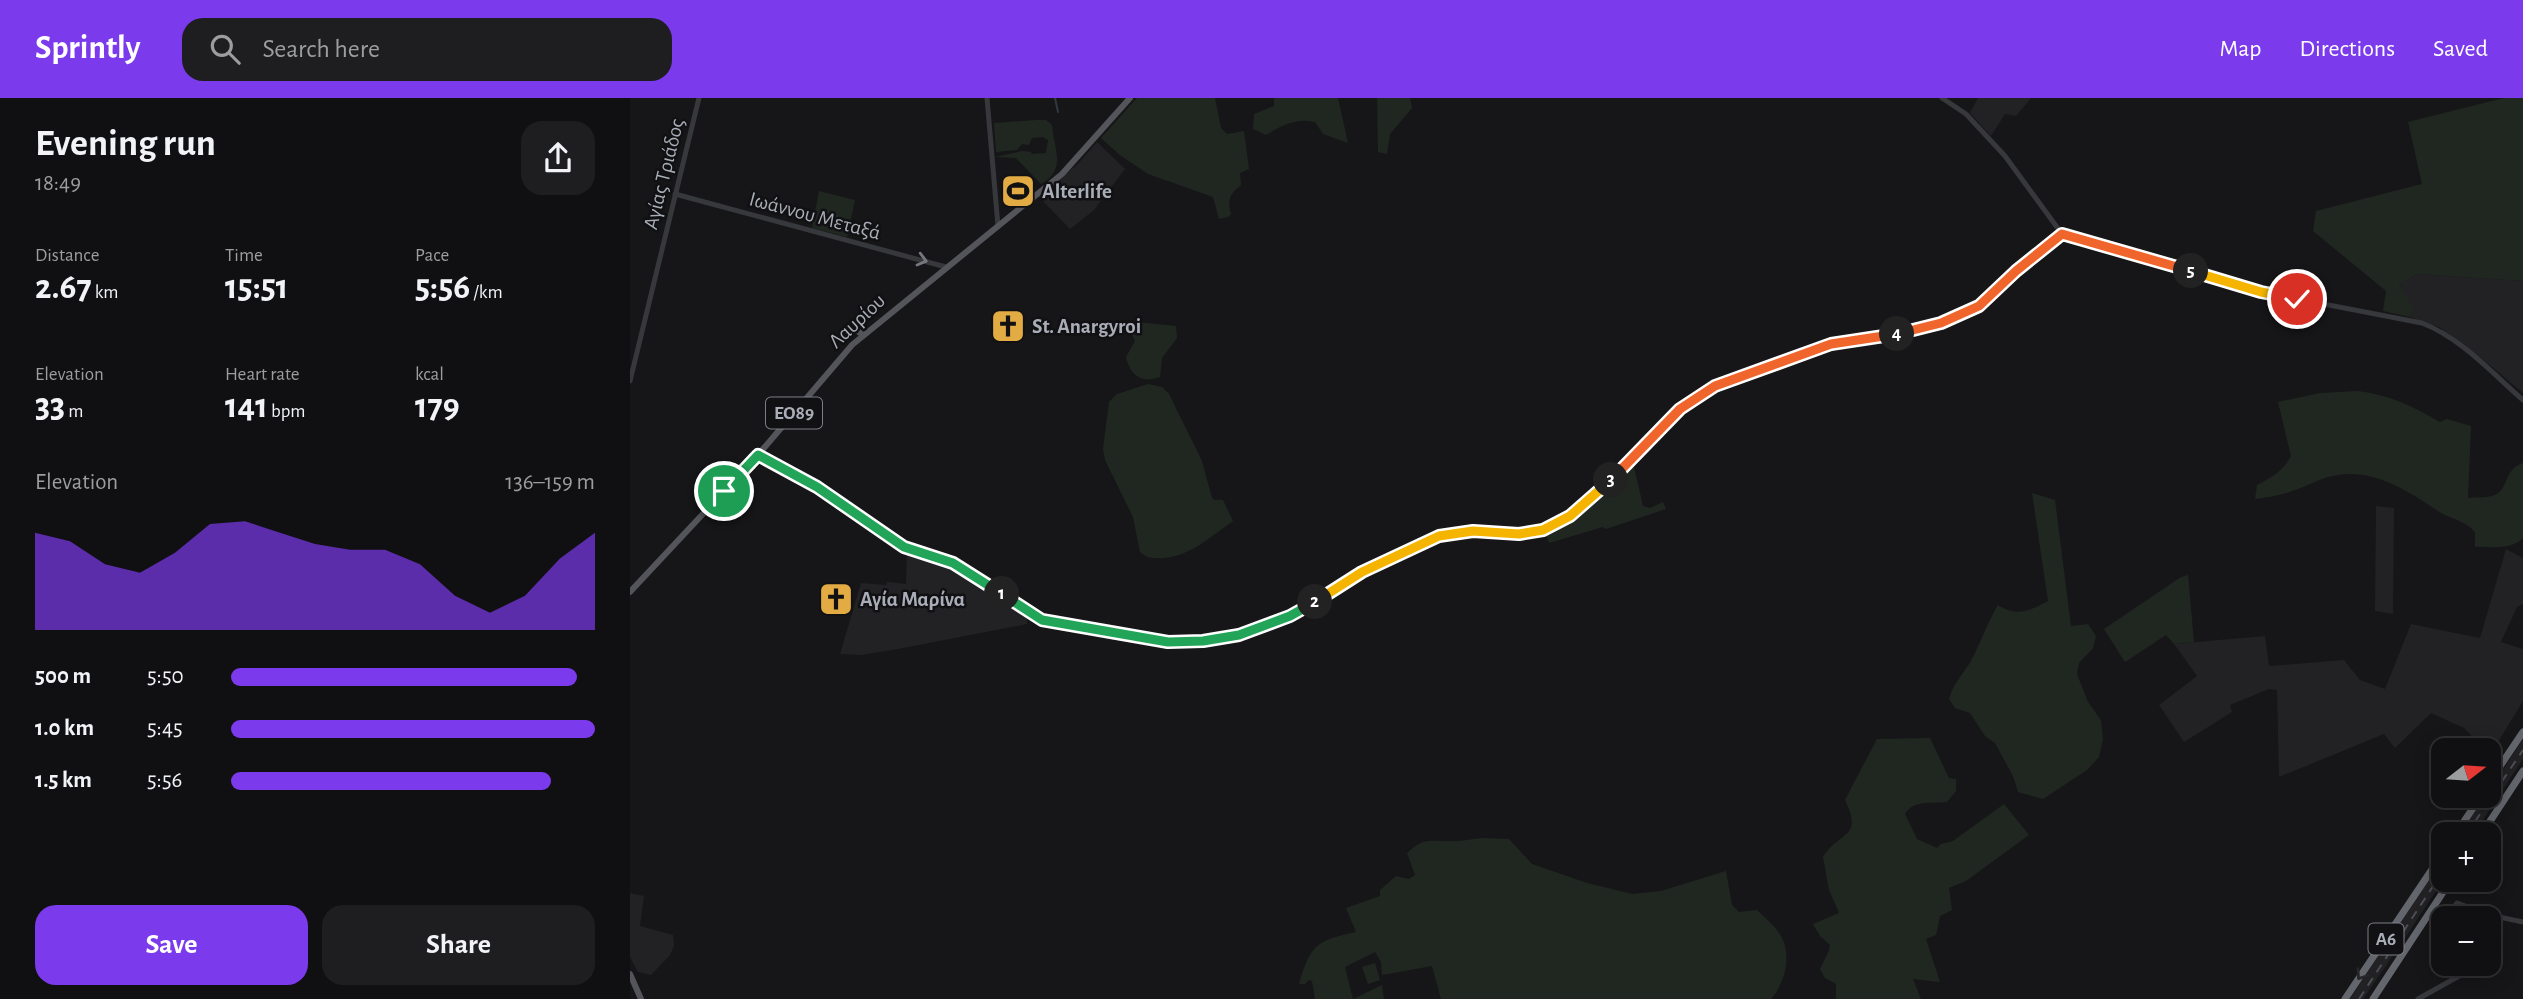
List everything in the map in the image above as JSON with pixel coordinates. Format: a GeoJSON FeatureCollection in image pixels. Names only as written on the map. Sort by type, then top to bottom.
{"type":"FeatureCollection","features":[{"type":"Feature","properties":{"kind":"highway"},"geometry":{"type":"LineString","coordinates":[[2501,765],[2523,732]]}},
{"type":"Feature","properties":{"kind":"highway"},"geometry":{"type":"LineString","coordinates":[[2490,822],[2523,771]]}},
{"type":"Feature","properties":{"kind":"highway","name":"Α6"},"geometry":{"type":"LineString","coordinates":[[2346,999],[2431,871]]}},
{"type":"Feature","properties":{"kind":"highway","name":"Α6"},"geometry":{"type":"LineString","coordinates":[[2373,999],[2443,892]]}},
{"type":"Feature","properties":{"kind":"main road","name":"Λαυρίου"},"geometry":{"type":"LineString","coordinates":[[631,590],[758,455],[863,335],[1070,167],[1129,98]]}},
{"type":"Feature","properties":{"kind":"main road"},"geometry":{"type":"LineString","coordinates":[[852,327],[863,335]]}},
{"type":"Feature","properties":{"kind":"main road"},"geometry":{"type":"LineString","coordinates":[[630,974],[641,999]]}},
{"type":"Feature","properties":{"kind":"street","name":"Αγίας Τριάδος"},"geometry":{"type":"LineString","coordinates":[[630,381],[699,98]]}},
{"type":"Feature","properties":{"kind":"street"},"geometry":{"type":"LineString","coordinates":[[987,98],[998,226]]}},
{"type":"Feature","properties":{"kind":"street"},"geometry":{"type":"LineString","coordinates":[[1942,98],[1966,114],[2005,156],[2062,234],[2261,292],[2422,323],[2434,328],[2488,368],[2523,400]]}},
{"type":"Feature","properties":{"kind":"street","name":"Ιωάννου Μεταξά"},"geometry":{"type":"LineString","coordinates":[[675,194],[946,267]]}},
{"type":"Feature","properties":{"kind":"street"},"geometry":{"type":"LineString","coordinates":[[758,455],[817,487],[895,541],[953,563],[1042,620],[1123,633],[1154,641],[1190,642],[1222,638],[1239,635],[1290,616],[1362,572],[1431,539],[1473,531],[1519,534],[1543,530],[1580,509],[1690,401],[1733,378],[1831,344],[1902,333],[1941,323],[1971,310],[2062,234]]}},
{"type":"Feature","properties":{"kind":"street"},"geometry":{"type":"LineString","coordinates":[[2501,917],[2523,922]]}},
{"type":"Feature","properties":{"kind":"street"},"geometry":{"type":"LineString","coordinates":[[2418,999],[2459,976]]}},
{"type":"Feature","properties":{"kind":"shaded area"},"geometry":{"type":"Polygon","coordinates":[[[1137,98],[1215,98],[1221,128],[1227,134],[1244,131],[1249,169],[1240,173],[1241,185],[1230,197],[1231,214],[1228,217],[1219,219],[1213,197],[1148,174],[1101,138],[1137,98]]]}},
{"type":"Feature","properties":{"kind":"shaded area"},"geometry":{"type":"Polygon","coordinates":[[[1274,98],[1338,98],[1348,143],[1323,134],[1315,122],[1290,123],[1266,135],[1253,129],[1254,114],[1274,106],[1274,98]]]}},
{"type":"Feature","properties":{"kind":"shaded area"},"geometry":{"type":"Polygon","coordinates":[[[1377,98],[1410,98],[1412,108],[1390,134],[1387,154],[1378,152],[1377,98]]]}},
{"type":"Feature","properties":{"kind":"shaded area"},"geometry":{"type":"Polygon","coordinates":[[[1978,98],[2031,98],[2016,116],[2005,114],[1991,136],[1970,113],[1978,98]]]}},
{"type":"Feature","properties":{"kind":"shaded area"},"geometry":{"type":"Polygon","coordinates":[[[2504,98],[2523,98],[2523,281],[2416,274],[2399,285],[2413,308],[2410,317],[2383,311],[2386,291],[2313,231],[2316,211],[2422,184],[2408,122],[2504,98]]]}},
{"type":"Feature","properties":{"kind":"shaded area"},"geometry":{"type":"Polygon","coordinates":[[[1046,120],[1052,125],[1057,158],[1054,172],[1041,184],[1016,158],[995,157],[1022,151],[1032,154],[1046,153],[1048,140],[1043,137],[1032,138],[1029,145],[1022,144],[1017,150],[996,152],[994,123],[1046,120]]]}},
{"type":"Feature","properties":{"kind":"shaded area"},"geometry":{"type":"Polygon","coordinates":[[[1097,142],[1125,169],[1094,210],[1070,229],[1038,196],[1078,164],[1097,142]]]}},
{"type":"Feature","properties":{"kind":"shaded area"},"geometry":{"type":"Polygon","coordinates":[[[819,191],[855,200],[847,237],[812,228],[819,191]]]}},
{"type":"Feature","properties":{"kind":"shaded area"},"geometry":{"type":"Polygon","coordinates":[[[2416,274],[2523,281],[2523,393],[2439,327],[2410,317],[2412,310],[2399,285],[2416,274]]]}},
{"type":"Feature","properties":{"kind":"shaded area"},"geometry":{"type":"Polygon","coordinates":[[[1136,322],[1176,326],[1177,338],[1162,358],[1160,377],[1142,378],[1130,369],[1126,357],[1135,341],[1132,335],[1136,322]]]}},
{"type":"Feature","properties":{"kind":"shaded area"},"geometry":{"type":"Polygon","coordinates":[[[1148,384],[1162,387],[1169,394],[1202,461],[1212,498],[1223,500],[1233,521],[1193,549],[1171,557],[1147,557],[1140,552],[1133,517],[1105,460],[1103,449],[1109,402],[1117,394],[1148,384]]]}},
{"type":"Feature","properties":{"kind":"shaded area"},"geometry":{"type":"Polygon","coordinates":[[[2358,391],[2400,402],[2440,422],[2447,419],[2471,426],[2468,498],[2489,497],[2498,493],[2512,470],[2523,463],[2523,538],[2507,546],[2475,547],[2475,532],[2467,525],[2443,514],[2401,488],[2361,475],[2333,476],[2283,494],[2255,499],[2257,485],[2277,473],[2291,456],[2278,402],[2320,393],[2358,391]]]}},
{"type":"Feature","properties":{"kind":"shaded area"},"geometry":{"type":"Polygon","coordinates":[[[1631,464],[1643,506],[1650,508],[1663,502],[1666,509],[1606,529],[1603,527],[1549,543],[1545,532],[1553,529],[1631,464]]]}},
{"type":"Feature","properties":{"kind":"shaded area"},"geometry":{"type":"Polygon","coordinates":[[[2032,493],[2055,500],[2071,626],[2088,624],[2096,636],[2093,648],[2079,663],[2077,674],[2088,702],[2101,720],[2103,739],[2099,757],[2087,770],[2043,799],[2018,792],[2013,776],[1995,743],[1985,736],[1970,713],[1955,708],[1949,699],[1998,605],[2017,612],[2035,608],[2048,601],[2032,493]]]}},
{"type":"Feature","properties":{"kind":"shaded area"},"geometry":{"type":"Polygon","coordinates":[[[2376,506],[2394,508],[2393,614],[2375,611],[2376,506]]]}},
{"type":"Feature","properties":{"kind":"shaded area"},"geometry":{"type":"Polygon","coordinates":[[[2506,549],[2523,558],[2523,604],[2517,607],[2501,642],[2523,649],[2523,701],[2500,738],[2474,738],[2464,728],[2431,713],[2395,748],[2384,734],[2279,777],[2277,690],[2269,689],[2230,705],[2232,712],[2184,742],[2159,705],[2197,676],[2174,644],[2265,636],[2269,666],[2344,660],[2360,680],[2385,689],[2411,624],[2480,638],[2506,549]]]}},
{"type":"Feature","properties":{"kind":"shaded area"},"geometry":{"type":"Polygon","coordinates":[[[907,551],[952,565],[1027,615],[1027,624],[861,655],[840,654],[861,583],[906,584],[907,551]]]}},
{"type":"Feature","properties":{"kind":"shaded area"},"geometry":{"type":"Polygon","coordinates":[[[2188,575],[2194,642],[2174,644],[2166,635],[2125,662],[2104,629],[2181,577],[2188,575]]]}},
{"type":"Feature","properties":{"kind":"shaded area"},"geometry":{"type":"Polygon","coordinates":[[[1930,738],[1949,778],[1956,779],[1956,791],[1947,802],[1923,803],[1909,809],[1905,814],[1917,839],[1937,848],[1953,841],[2004,804],[2029,835],[1966,881],[1949,888],[1952,910],[1940,916],[1936,935],[1926,939],[1940,982],[1913,979],[1921,999],[1836,999],[1836,984],[1825,978],[1820,969],[1830,945],[1820,936],[1813,924],[1839,913],[1829,890],[1823,857],[1851,828],[1852,822],[1845,800],[1877,739],[1930,738]]]}},
{"type":"Feature","properties":{"kind":"shaded area"},"geometry":{"type":"Polygon","coordinates":[[[2523,739],[2523,759],[2501,792],[2501,773],[2523,739]]]}},
{"type":"Feature","properties":{"kind":"shaded area"},"geometry":{"type":"Polygon","coordinates":[[[2477,808],[2491,808],[2482,822],[2468,822],[2477,808]]]}},
{"type":"Feature","properties":{"kind":"shaded area"},"geometry":{"type":"Polygon","coordinates":[[[1509,839],[1532,864],[1587,883],[1632,894],[1661,891],[1726,871],[1732,905],[1739,912],[1757,910],[1772,924],[1781,936],[1786,956],[1783,979],[1771,999],[1441,999],[1432,966],[1382,975],[1381,962],[1375,952],[1345,967],[1353,999],[1315,999],[1312,981],[1299,984],[1307,961],[1317,946],[1332,938],[1356,932],[1346,908],[1380,896],[1380,890],[1396,876],[1409,879],[1415,875],[1407,853],[1428,841],[1509,839]]]}},
{"type":"Feature","properties":{"kind":"shaded area"},"geometry":{"type":"Polygon","coordinates":[[[2431,877],[2431,892],[2435,892],[2405,938],[2363,999],[2350,999],[2431,877]]]}},
{"type":"Feature","properties":{"kind":"shaded area"},"geometry":{"type":"Polygon","coordinates":[[[630,893],[644,896],[640,926],[673,935],[674,946],[670,955],[651,975],[638,972],[630,957],[630,893]]]}},
{"type":"Feature","properties":{"kind":"shaded area"},"geometry":{"type":"Polygon","coordinates":[[[1375,963],[1380,980],[1368,984],[1362,967],[1375,963]]]}},
{"type":"Feature","properties":{"kind":"shaded area"},"geometry":{"type":"Polygon","coordinates":[[[1382,985],[1384,999],[1353,999],[1382,985]]]}},
{"type":"Feature","properties":{"kind":"waterway"},"geometry":{"type":"LineString","coordinates":[[1055,98],[1058,112]]}},
{"type":"Feature","properties":{"kind":"railway"},"geometry":{"type":"LineString","coordinates":[[2475,822],[2523,750]]}},
{"type":"Feature","properties":{"kind":"railway"},"geometry":{"type":"LineString","coordinates":[[2359,999],[2431,889]]}},
{"type":"Feature","properties":{"kind":"place","name":"Alterlife"},"geometry":{"type":"Point","coordinates":[1018,191]}},
{"type":"Feature","properties":{"kind":"place","name":"St. Anargyroi"},"geometry":{"type":"Point","coordinates":[1008,326]}},
{"type":"Feature","properties":{"kind":"place","name":"Αγία Μαρίνα"},"geometry":{"type":"Point","coordinates":[836,599]}},
{"type":"Feature","properties":{"kind":"route"},"geometry":{"type":"LineString","coordinates":[[724,491],[758,455],[817,487],[904,547],[953,563],[1042,620],[1123,633],[1154,641],[1180,643],[1215,640],[1239,635],[1290,616],[1362,572],[1439,536],[1473,531],[1519,534],[1552,527],[1580,509],[1635,457],[1680,409],[1715,386],[1841,341],[1902,333],[1975,309],[2062,234],[2261,292],[2297,299]]}}]}
